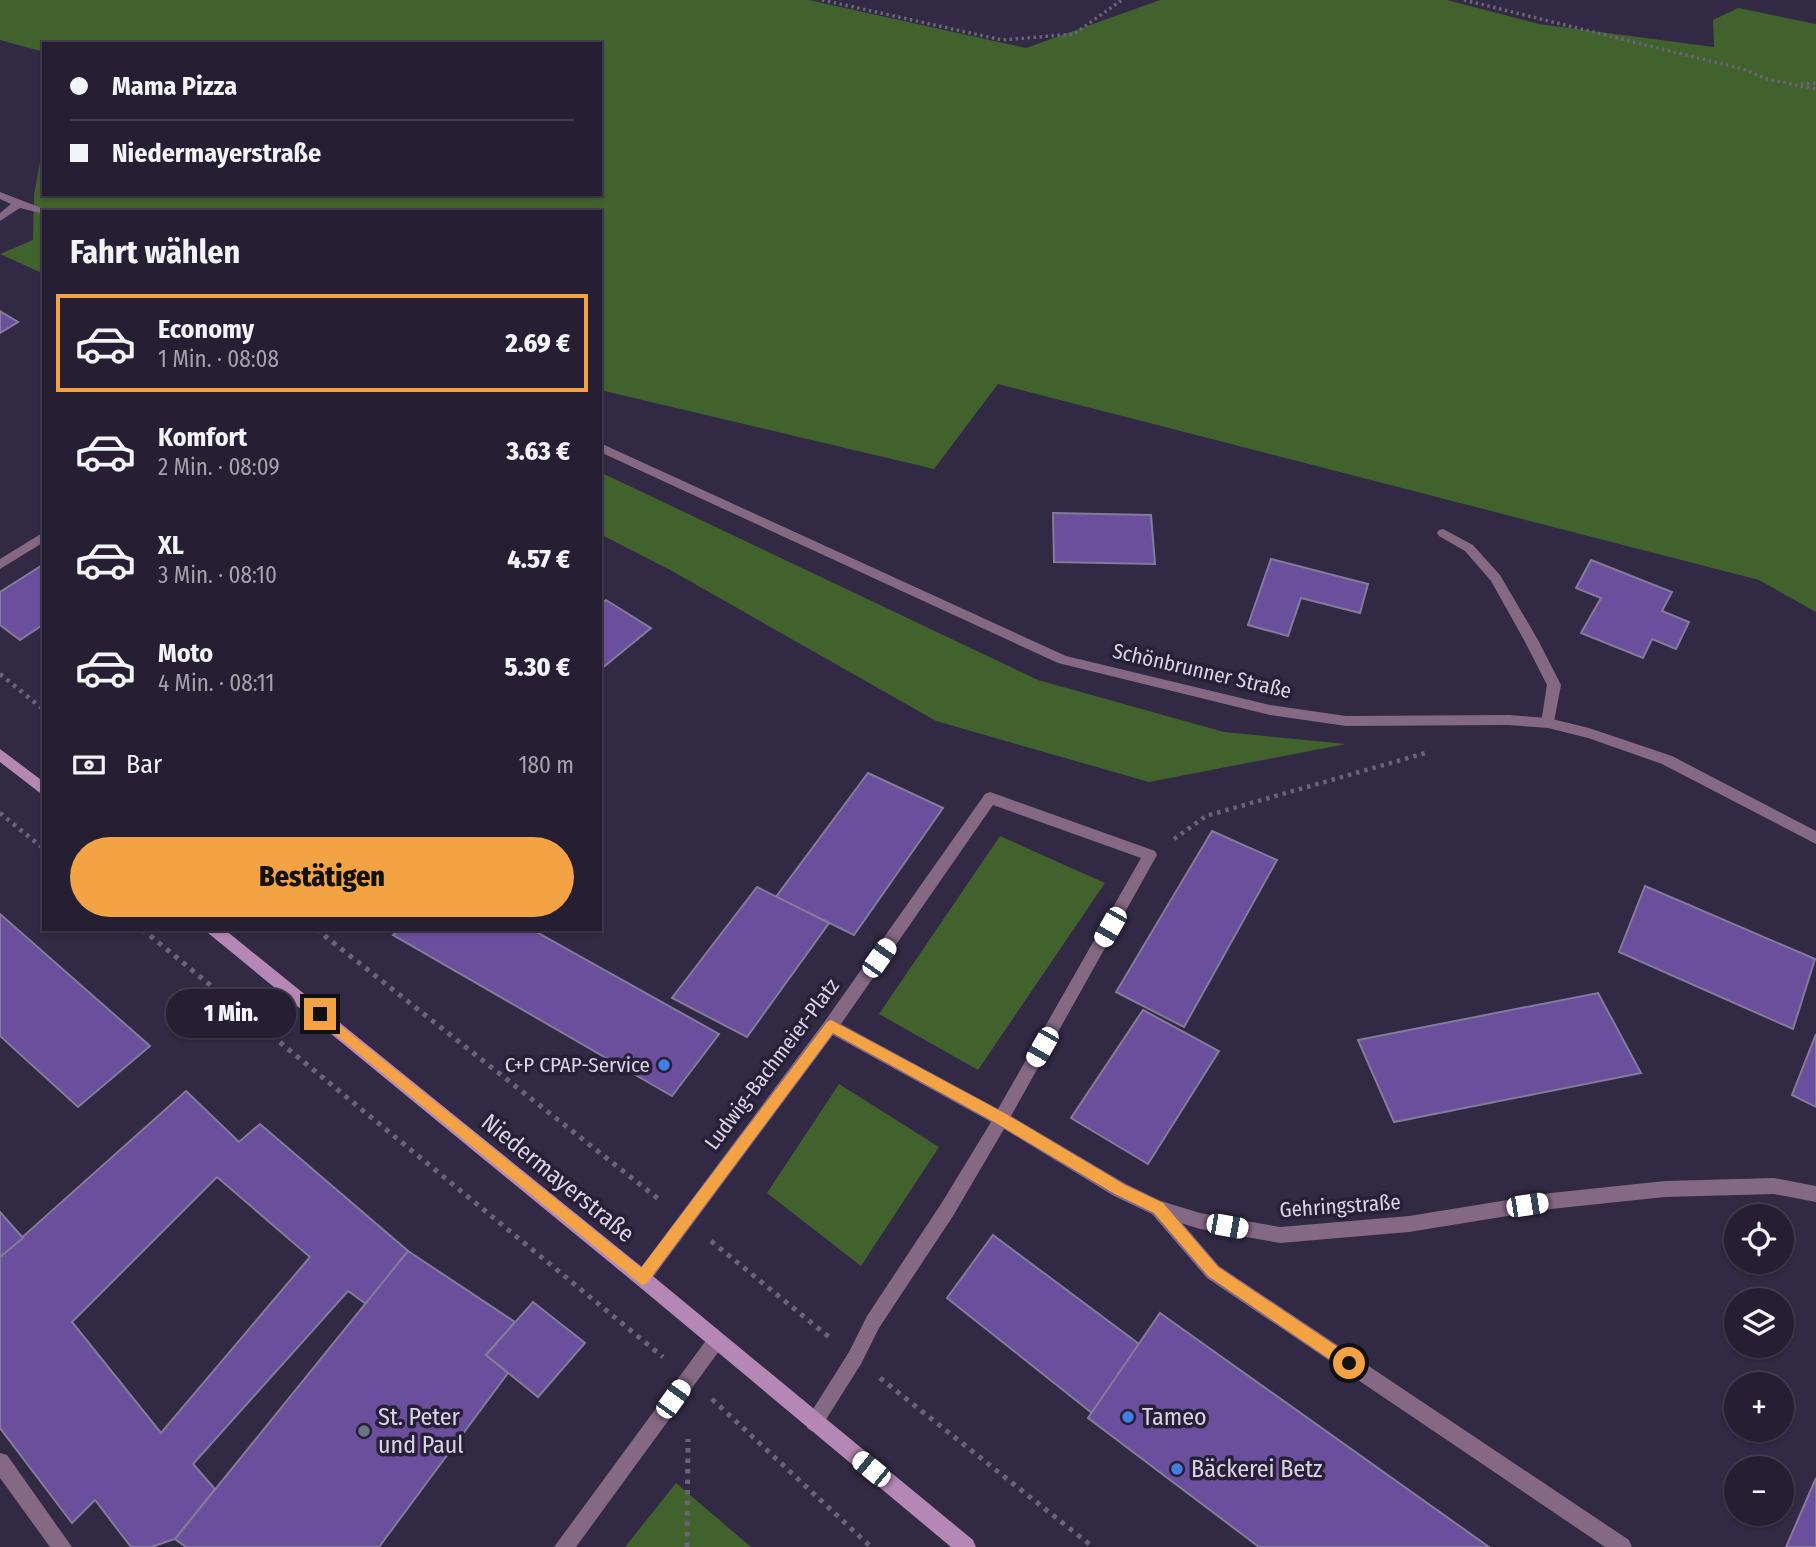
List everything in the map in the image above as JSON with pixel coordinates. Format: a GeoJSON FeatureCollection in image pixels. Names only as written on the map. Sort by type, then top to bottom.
{"type":"FeatureCollection","features":[{"type":"Feature","properties":{"kind":"main road"},"geometry":{"type":"LineString","coordinates":[[0,754],[42,788]]}},
{"type":"Feature","properties":{"kind":"main road","name":"Niedermayerstraße"},"geometry":{"type":"LineString","coordinates":[[215,931],[642,1278],[966,1547]]}},
{"type":"Feature","properties":{"kind":"street"},"geometry":{"type":"LineString","coordinates":[[0,195],[18,205],[42,211]]}},
{"type":"Feature","properties":{"kind":"street"},"geometry":{"type":"LineString","coordinates":[[0,218],[18,205]]}},
{"type":"Feature","properties":{"kind":"street","name":"Schönbrunner Straße"},"geometry":{"type":"LineString","coordinates":[[602,448],[1063,660],[1270,710],[1346,721],[1508,720],[1548,723],[1589,733],[1667,760],[1816,838]]}},
{"type":"Feature","properties":{"kind":"street"},"geometry":{"type":"LineString","coordinates":[[1443,533],[1469,548],[1496,578],[1531,640],[1554,685],[1548,723]]}},
{"type":"Feature","properties":{"kind":"street"},"geometry":{"type":"LineString","coordinates":[[0,565],[42,537]]}},
{"type":"Feature","properties":{"kind":"street","name":"Ludwig-Bachmeier-Platz"},"geometry":{"type":"LineString","coordinates":[[642,1278],[831,1026],[989,798],[1150,855]]}},
{"type":"Feature","properties":{"kind":"street"},"geometry":{"type":"LineString","coordinates":[[814,1423],[855,1358],[873,1322],[947,1210],[1001,1119],[1150,855]]}},
{"type":"Feature","properties":{"kind":"street","name":"Gehringstraße"},"geometry":{"type":"LineString","coordinates":[[831,1026],[1001,1119],[1120,1190],[1158,1208],[1200,1221],[1280,1235],[1409,1224],[1551,1201],[1665,1189],[1774,1186],[1816,1194]]}},
{"type":"Feature","properties":{"kind":"street"},"geometry":{"type":"LineString","coordinates":[[1158,1208],[1213,1272],[1622,1547]]}},
{"type":"Feature","properties":{"kind":"street"},"geometry":{"type":"LineString","coordinates":[[564,1547],[716,1341]]}},
{"type":"Feature","properties":{"kind":"street"},"geometry":{"type":"LineString","coordinates":[[0,1462],[62,1547]]}},
{"type":"Feature","properties":{"kind":"path"},"geometry":{"type":"LineString","coordinates":[[822,0],[1002,40],[1074,34],[1122,0]]}},
{"type":"Feature","properties":{"kind":"path"},"geometry":{"type":"LineString","coordinates":[[1464,0],[1816,89]]}},
{"type":"Feature","properties":{"kind":"path"},"geometry":{"type":"LineString","coordinates":[[1793,84],[1816,83]]}},
{"type":"Feature","properties":{"kind":"path"},"geometry":{"type":"LineString","coordinates":[[0,674],[42,707]]}},
{"type":"Feature","properties":{"kind":"path"},"geometry":{"type":"LineString","coordinates":[[1150,855],[1206,816],[1338,781],[1437,750]]}},
{"type":"Feature","properties":{"kind":"path"},"geometry":{"type":"LineString","coordinates":[[0,813],[42,847]]}},
{"type":"Feature","properties":{"kind":"path"},"geometry":{"type":"LineString","coordinates":[[144,931],[688,1377],[871,1547]]}},
{"type":"Feature","properties":{"kind":"path"},"geometry":{"type":"LineString","coordinates":[[687,1547],[688,1377]]}},
{"type":"Feature","properties":{"kind":"green space"},"geometry":{"type":"Polygon","coordinates":[[[0,0],[809,0],[1026,48],[1160,0],[1447,0],[1539,24],[1714,47],[1713,20],[1738,8],[1816,24],[1816,612],[1759,580],[998,384],[934,469],[602,390],[602,210],[42,210],[42,273],[0,254],[33,240],[34,195],[42,151],[42,196],[602,196],[602,42],[42,42],[42,51],[0,40],[0,0]]]}},
{"type":"Feature","properties":{"kind":"green space"},"geometry":{"type":"Polygon","coordinates":[[[602,473],[1038,680],[1224,732],[1346,744],[1149,782],[936,721],[672,571],[602,535],[602,473]]]}},
{"type":"Feature","properties":{"kind":"green space"},"geometry":{"type":"Polygon","coordinates":[[[1000,836],[1105,883],[978,1070],[879,1014],[1000,836]]]}},
{"type":"Feature","properties":{"kind":"green space"},"geometry":{"type":"Polygon","coordinates":[[[839,1084],[939,1147],[861,1266],[767,1193],[839,1084]]]}},
{"type":"Feature","properties":{"kind":"green space"},"geometry":{"type":"Polygon","coordinates":[[[676,1483],[751,1547],[625,1547],[676,1483]]]}},
{"type":"Feature","properties":{"kind":"building"},"geometry":{"type":"Polygon","coordinates":[[[0,311],[18,322],[0,333],[0,311]]]}},
{"type":"Feature","properties":{"kind":"building"},"geometry":{"type":"Polygon","coordinates":[[[1053,513],[1151,515],[1155,564],[1054,562],[1053,513]]]}},
{"type":"Feature","properties":{"kind":"building"},"geometry":{"type":"Polygon","coordinates":[[[1271,559],[1368,584],[1360,613],[1301,598],[1288,636],[1248,625],[1271,559]]]}},
{"type":"Feature","properties":{"kind":"building"},"geometry":{"type":"Polygon","coordinates":[[[1591,560],[1672,592],[1662,611],[1689,622],[1676,649],[1652,639],[1643,658],[1581,633],[1601,598],[1576,588],[1591,560]]]}},
{"type":"Feature","properties":{"kind":"building"},"geometry":{"type":"Polygon","coordinates":[[[42,565],[42,625],[20,640],[0,625],[0,592],[42,565]]]}},
{"type":"Feature","properties":{"kind":"building"},"geometry":{"type":"Polygon","coordinates":[[[606,600],[651,628],[602,668],[602,603],[606,600]]]}},
{"type":"Feature","properties":{"kind":"building"},"geometry":{"type":"Polygon","coordinates":[[[868,773],[943,808],[854,935],[776,897],[868,773]]]}},
{"type":"Feature","properties":{"kind":"building"},"geometry":{"type":"Polygon","coordinates":[[[1212,831],[1277,860],[1184,1027],[1116,992],[1212,831]]]}},
{"type":"Feature","properties":{"kind":"building"},"geometry":{"type":"Polygon","coordinates":[[[1645,886],[1815,959],[1793,1029],[1619,952],[1645,886]]]}},
{"type":"Feature","properties":{"kind":"building"},"geometry":{"type":"Polygon","coordinates":[[[757,887],[829,923],[747,1037],[672,998],[757,887]]]}},
{"type":"Feature","properties":{"kind":"building"},"geometry":{"type":"Polygon","coordinates":[[[0,914],[150,1046],[78,1107],[0,1036],[0,914]]]}},
{"type":"Feature","properties":{"kind":"building"},"geometry":{"type":"Polygon","coordinates":[[[397,931],[535,931],[719,1034],[672,1096],[393,935],[397,931]]]}},
{"type":"Feature","properties":{"kind":"building"},"geometry":{"type":"Polygon","coordinates":[[[1598,993],[1641,1073],[1394,1122],[1358,1040],[1598,993]]]}},
{"type":"Feature","properties":{"kind":"building"},"geometry":{"type":"Polygon","coordinates":[[[1143,1010],[1219,1051],[1148,1164],[1071,1118],[1143,1010]]]}},
{"type":"Feature","properties":{"kind":"building"},"geometry":{"type":"Polygon","coordinates":[[[1816,1034],[1816,1107],[1792,1095],[1816,1034]]]}},
{"type":"Feature","properties":{"kind":"building"},"geometry":{"type":"Polygon","coordinates":[[[186,1091],[239,1142],[260,1124],[408,1251],[366,1304],[348,1291],[193,1464],[215,1489],[175,1539],[151,1547],[131,1547],[95,1500],[72,1523],[0,1428],[0,1257],[186,1091]],[[217,1177],[72,1322],[161,1433],[310,1257],[217,1177]]]}},
{"type":"Feature","properties":{"kind":"building"},"geometry":{"type":"Polygon","coordinates":[[[0,1212],[23,1238],[0,1257],[0,1212]]]}},
{"type":"Feature","properties":{"kind":"building"},"geometry":{"type":"Polygon","coordinates":[[[993,1235],[1139,1344],[1092,1413],[947,1298],[993,1235]]]}},
{"type":"Feature","properties":{"kind":"building","name":"St. Peter und Paul"},"geometry":{"type":"Polygon","coordinates":[[[408,1251],[515,1322],[486,1355],[508,1373],[379,1547],[186,1547],[175,1539],[408,1251]]]}},
{"type":"Feature","properties":{"kind":"building"},"geometry":{"type":"Polygon","coordinates":[[[533,1302],[585,1343],[538,1397],[486,1355],[533,1302]]]}},
{"type":"Feature","properties":{"kind":"building"},"geometry":{"type":"Polygon","coordinates":[[[1160,1313],[1489,1547],[1259,1547],[1088,1418],[1160,1313]]]}},
{"type":"Feature","properties":{"kind":"building"},"geometry":{"type":"Polygon","coordinates":[[[1816,1478],[1816,1547],[1786,1547],[1816,1478]]]}},
{"type":"Feature","properties":{"kind":"place","name":"C+P CPAP-Service"},"geometry":{"type":"Point","coordinates":[664,1065]}},
{"type":"Feature","properties":{"kind":"place","name":"Tameo"},"geometry":{"type":"Point","coordinates":[1128,1417]}},
{"type":"Feature","properties":{"kind":"place","name":"St. Peter und Paul"},"geometry":{"type":"Point","coordinates":[364,1431]}},
{"type":"Feature","properties":{"kind":"place","name":"Bäckerei Betz"},"geometry":{"type":"Point","coordinates":[1177,1469]}},
{"type":"Feature","properties":{"kind":"route"},"geometry":{"type":"LineString","coordinates":[[320,1014],[642,1278],[831,1026],[1001,1119],[1120,1190],[1158,1208],[1213,1272],[1349,1363]]}}]}
